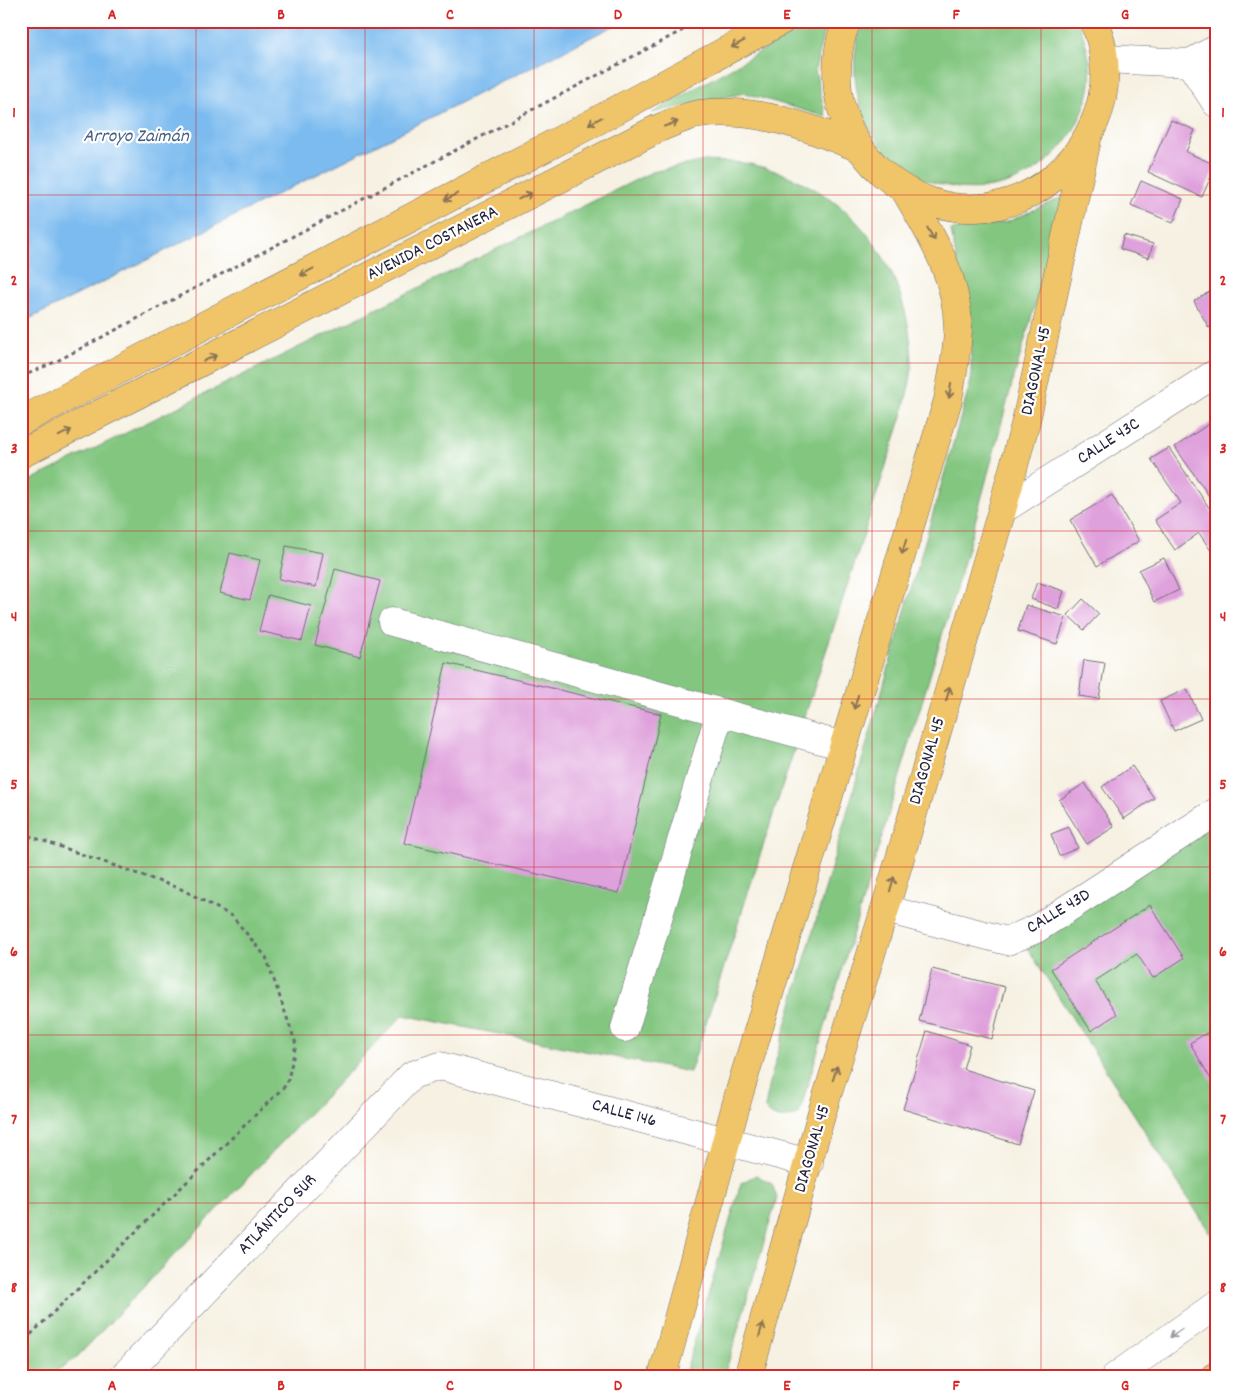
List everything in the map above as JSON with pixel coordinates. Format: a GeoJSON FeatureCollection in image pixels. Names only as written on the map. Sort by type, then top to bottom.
{"type":"FeatureCollection","features":[{"type":"Feature","properties":{"kind":"main road","name":"AVENIDA COSTANERA"},"geometry":{"type":"LineString","coordinates":[[21,421],[544,148],[781,21]]}},
{"type":"Feature","properties":{"kind":"main road"},"geometry":{"type":"LineString","coordinates":[[847,21],[837,58],[837,89],[844,119],[859,148],[880,172],[906,192],[946,206],[988,207],[1027,196],[1062,173],[1087,140],[1098,114],[1104,87],[1104,59],[1093,21]]}},
{"type":"Feature","properties":{"kind":"main road","name":"AVENIDA COSTANERA"},"geometry":{"type":"LineString","coordinates":[[21,454],[659,128],[697,114],[737,112],[805,125],[859,148]]}},
{"type":"Feature","properties":{"kind":"main road","name":"DIAGONAL 45"},"geometry":{"type":"LineString","coordinates":[[748,1377],[809,1163],[1002,510],[1026,421],[1087,140]]}},
{"type":"Feature","properties":{"kind":"main road"},"geometry":{"type":"LineString","coordinates":[[662,1377],[726,1141],[948,400],[958,328],[954,285],[935,241],[906,192]]}},
{"type":"Feature","properties":{"kind":"street"},"geometry":{"type":"LineString","coordinates":[[1104,59],[1190,63],[1216,49]]}},
{"type":"Feature","properties":{"kind":"street"},"geometry":{"type":"LineString","coordinates":[[1190,63],[1216,103]]}},
{"type":"Feature","properties":{"kind":"street","name":"CALLE 43C"},"geometry":{"type":"LineString","coordinates":[[1002,510],[1216,373]]}},
{"type":"Feature","properties":{"kind":"street"},"geometry":{"type":"LineString","coordinates":[[392,622],[843,746]]}},
{"type":"Feature","properties":{"kind":"street"},"geometry":{"type":"LineString","coordinates":[[625,1028],[720,712]]}},
{"type":"Feature","properties":{"kind":"street","name":"CALLE 43D"},"geometry":{"type":"LineString","coordinates":[[885,909],[1007,941],[1036,929],[1216,812]]}},
{"type":"Feature","properties":{"kind":"street","name":"CALLE 146"},"geometry":{"type":"LineString","coordinates":[[440,1066],[809,1163]]}},
{"type":"Feature","properties":{"kind":"street","name":"ATLÁNTICO SUR"},"geometry":{"type":"LineString","coordinates":[[123,1377],[412,1075],[440,1066]]}},
{"type":"Feature","properties":{"kind":"street"},"geometry":{"type":"LineString","coordinates":[[1115,1377],[1216,1305]]}},
{"type":"Feature","properties":{"kind":"path"},"geometry":{"type":"LineString","coordinates":[[21,377],[57,361],[700,21]]}},
{"type":"Feature","properties":{"kind":"path"},"geometry":{"type":"LineString","coordinates":[[21,833],[181,889],[232,916],[266,957],[296,1044],[287,1084],[21,1344]]}},
{"type":"Feature","properties":{"kind":"green space"},"geometry":{"type":"Polygon","coordinates":[[[814,21],[826,21],[815,70],[826,117],[744,93],[652,113],[814,21]]]}},
{"type":"Feature","properties":{"kind":"green space"},"geometry":{"type":"Polygon","coordinates":[[[865,21],[1078,21],[1088,52],[1091,76],[1084,107],[1074,129],[1061,147],[1045,163],[1026,175],[1005,184],[983,188],[959,188],[938,184],[911,174],[877,140],[861,109],[856,82],[855,55],[858,38],[865,21]]]}},
{"type":"Feature","properties":{"kind":"green space"},"geometry":{"type":"Polygon","coordinates":[[[704,161],[754,165],[789,176],[819,192],[846,212],[868,235],[886,263],[900,294],[908,327],[912,369],[902,416],[690,1072],[403,1015],[75,1359],[47,1377],[21,1377],[21,485],[652,172],[704,161]]]}},
{"type":"Feature","properties":{"kind":"green space"},"geometry":{"type":"Polygon","coordinates":[[[1067,195],[1012,384],[968,548],[799,1114],[785,1118],[772,1116],[765,1108],[770,1081],[971,381],[971,341],[951,230],[1007,222],[1067,195]]]}},
{"type":"Feature","properties":{"kind":"green space"},"geometry":{"type":"Polygon","coordinates":[[[1216,809],[1216,1242],[1021,938],[1216,809]]]}},
{"type":"Feature","properties":{"kind":"green space"},"geometry":{"type":"Polygon","coordinates":[[[756,1175],[772,1184],[777,1198],[724,1377],[684,1377],[741,1183],[756,1175]]]}},
{"type":"Feature","properties":{"kind":"water","name":"Arroyo Zaimán"},"geometry":{"type":"Polygon","coordinates":[[[21,21],[623,21],[21,323],[21,21]]]}},
{"type":"Feature","properties":{"kind":"building"},"geometry":{"type":"Polygon","coordinates":[[[1171,120],[1195,130],[1186,152],[1216,165],[1202,197],[1148,172],[1171,120]]]}},
{"type":"Feature","properties":{"kind":"building"},"geometry":{"type":"Polygon","coordinates":[[[1141,181],[1183,199],[1173,223],[1131,205],[1141,181]]]}},
{"type":"Feature","properties":{"kind":"building"},"geometry":{"type":"Polygon","coordinates":[[[1124,235],[1153,244],[1149,258],[1120,249],[1124,235]]]}},
{"type":"Feature","properties":{"kind":"building"},"geometry":{"type":"Polygon","coordinates":[[[1216,288],[1216,324],[1209,328],[1194,301],[1216,288]]]}},
{"type":"Feature","properties":{"kind":"building"},"geometry":{"type":"Polygon","coordinates":[[[1216,419],[1216,502],[1214,503],[1175,447],[1216,419]]]}},
{"type":"Feature","properties":{"kind":"building"},"geometry":{"type":"Polygon","coordinates":[[[1169,448],[1216,518],[1216,558],[1199,533],[1175,550],[1155,520],[1181,503],[1151,459],[1169,448]]]}},
{"type":"Feature","properties":{"kind":"building"},"geometry":{"type":"Polygon","coordinates":[[[1112,495],[1139,541],[1097,566],[1070,520],[1112,495]]]}},
{"type":"Feature","properties":{"kind":"building"},"geometry":{"type":"Polygon","coordinates":[[[286,546],[323,553],[316,587],[279,579],[286,546]]]}},
{"type":"Feature","properties":{"kind":"building"},"geometry":{"type":"Polygon","coordinates":[[[230,553],[260,560],[250,600],[220,593],[230,553]]]}},
{"type":"Feature","properties":{"kind":"building"},"geometry":{"type":"Polygon","coordinates":[[[1164,558],[1179,590],[1154,602],[1139,570],[1164,558]]]}},
{"type":"Feature","properties":{"kind":"building"},"geometry":{"type":"Polygon","coordinates":[[[335,569],[380,581],[360,657],[315,645],[335,569]]]}},
{"type":"Feature","properties":{"kind":"building"},"geometry":{"type":"Polygon","coordinates":[[[1037,582],[1064,591],[1058,609],[1031,599],[1037,582]]]}},
{"type":"Feature","properties":{"kind":"building"},"geometry":{"type":"Polygon","coordinates":[[[268,595],[311,606],[302,641],[259,631],[268,595]]]}},
{"type":"Feature","properties":{"kind":"building"},"geometry":{"type":"Polygon","coordinates":[[[1083,599],[1099,614],[1084,630],[1068,615],[1083,599]]]}},
{"type":"Feature","properties":{"kind":"building"},"geometry":{"type":"Polygon","coordinates":[[[1026,605],[1066,617],[1057,644],[1018,631],[1026,605]]]}},
{"type":"Feature","properties":{"kind":"building"},"geometry":{"type":"Polygon","coordinates":[[[1084,660],[1105,663],[1099,699],[1079,696],[1084,660]]]}},
{"type":"Feature","properties":{"kind":"building"},"geometry":{"type":"Polygon","coordinates":[[[446,663],[661,714],[619,893],[404,843],[446,663]]]}},
{"type":"Feature","properties":{"kind":"building"},"geometry":{"type":"Polygon","coordinates":[[[1187,689],[1201,719],[1174,731],[1160,701],[1187,689]]]}},
{"type":"Feature","properties":{"kind":"building"},"geometry":{"type":"Polygon","coordinates":[[[1132,766],[1154,798],[1124,819],[1102,787],[1132,766]]]}},
{"type":"Feature","properties":{"kind":"building"},"geometry":{"type":"Polygon","coordinates":[[[1085,783],[1114,827],[1087,844],[1059,800],[1085,783]]]}},
{"type":"Feature","properties":{"kind":"building"},"geometry":{"type":"Polygon","coordinates":[[[1069,827],[1078,848],[1059,856],[1051,834],[1069,827]]]}},
{"type":"Feature","properties":{"kind":"building"},"geometry":{"type":"Polygon","coordinates":[[[1150,905],[1184,958],[1153,978],[1137,954],[1095,981],[1117,1014],[1091,1031],[1051,969],[1150,905]]]}},
{"type":"Feature","properties":{"kind":"building"},"geometry":{"type":"Polygon","coordinates":[[[932,969],[1005,987],[992,1039],[919,1021],[932,969]]]}},
{"type":"Feature","properties":{"kind":"building"},"geometry":{"type":"Polygon","coordinates":[[[927,1031],[970,1045],[963,1069],[1034,1091],[1018,1144],[903,1109],[927,1031]]]}},
{"type":"Feature","properties":{"kind":"building"},"geometry":{"type":"Polygon","coordinates":[[[1210,1031],[1216,1041],[1216,1088],[1190,1043],[1210,1031]]]}}]}
